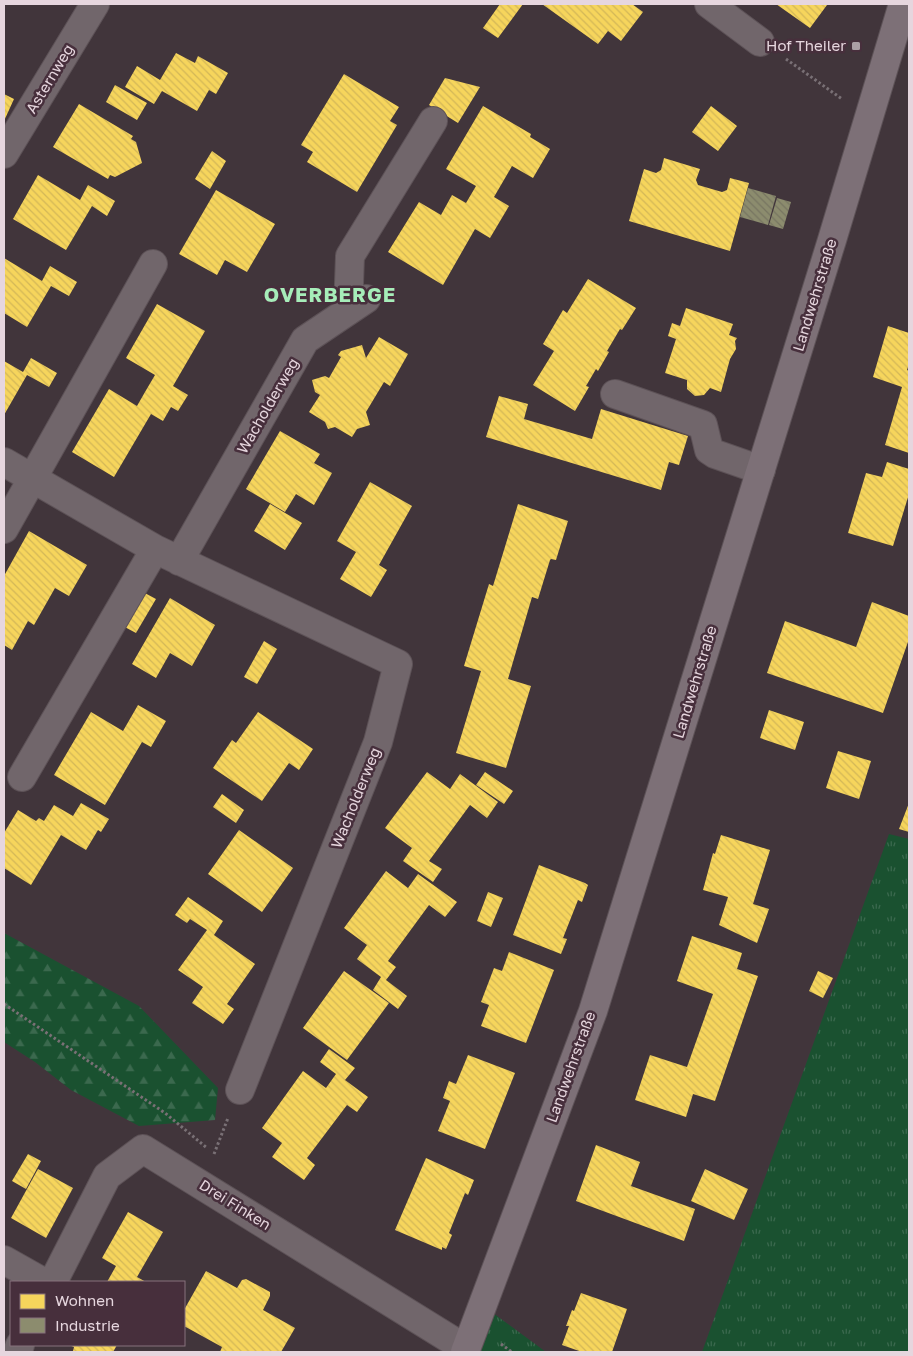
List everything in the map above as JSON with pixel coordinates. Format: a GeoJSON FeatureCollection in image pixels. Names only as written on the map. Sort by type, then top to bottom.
{"type":"FeatureCollection","features":[{"type":"Feature","properties":{"kind":"main road","name":"Landwehrstraße"},"geometry":{"type":"LineString","coordinates":[[465,1351],[593,1011],[903,4]]}},
{"type":"Feature","properties":{"kind":"street","name":"Asternweg"},"geometry":{"type":"LineString","coordinates":[[4,154],[95,4]]}},
{"type":"Feature","properties":{"kind":"street"},"geometry":{"type":"LineString","coordinates":[[709,4],[760,42]]}},
{"type":"Feature","properties":{"kind":"street","name":"Wacholderweg"},"geometry":{"type":"LineString","coordinates":[[179,561],[305,340],[357,305],[350,256],[433,121]]}},
{"type":"Feature","properties":{"kind":"street"},"geometry":{"type":"LineString","coordinates":[[4,529],[153,264]]}},
{"type":"Feature","properties":{"kind":"street"},"geometry":{"type":"LineString","coordinates":[[615,394],[703,425],[709,450],[715,454],[761,470]]}},
{"type":"Feature","properties":{"kind":"street","name":"Wacholderweg"},"geometry":{"type":"LineString","coordinates":[[4,462],[155,549],[398,664],[378,742],[240,1090]]}},
{"type":"Feature","properties":{"kind":"street"},"geometry":{"type":"LineString","coordinates":[[22,777],[155,549]]}},
{"type":"Feature","properties":{"kind":"street","name":"Drei Finken"},"geometry":{"type":"LineString","coordinates":[[54,1281],[107,1176],[143,1149],[465,1351]]}},
{"type":"Feature","properties":{"kind":"street"},"geometry":{"type":"LineString","coordinates":[[4,1260],[41,1281]]}},
{"type":"Feature","properties":{"kind":"path"},"geometry":{"type":"LineString","coordinates":[[760,42],[869,118]]}},
{"type":"Feature","properties":{"kind":"path"},"geometry":{"type":"LineString","coordinates":[[214,1154],[240,1090]]}},
{"type":"Feature","properties":{"kind":"green space"},"geometry":{"type":"Polygon","coordinates":[[[889,834],[909,839],[909,1352],[702,1352],[889,834]]]}},
{"type":"Feature","properties":{"kind":"green space"},"geometry":{"type":"Polygon","coordinates":[[[4,933],[139,1006],[218,1088],[215,1120],[139,1126],[71,1090],[35,1062],[4,1042],[4,933]]]}},
{"type":"Feature","properties":{"kind":"green space"},"geometry":{"type":"Polygon","coordinates":[[[482,1305],[546,1352],[465,1352],[482,1305]]]}},
{"type":"Feature","properties":{"kind":"building: Wohnen"},"geometry":{"type":"Polygon","coordinates":[[[500,4],[523,4],[498,38],[483,28],[500,4]]]}},
{"type":"Feature","properties":{"kind":"building: Wohnen"},"geometry":{"type":"Polygon","coordinates":[[[542,4],[632,4],[643,12],[621,41],[608,31],[598,44],[542,4]]]}},
{"type":"Feature","properties":{"kind":"building: Wohnen"},"geometry":{"type":"Polygon","coordinates":[[[776,4],[826,4],[827,5],[810,28],[776,4]]]}},
{"type":"Feature","properties":{"kind":"building: Wohnen"},"geometry":{"type":"Polygon","coordinates":[[[176,53],[195,63],[198,56],[228,73],[216,94],[209,90],[197,111],[162,91],[154,104],[125,87],[137,66],[160,80],[176,53]]]}},
{"type":"Feature","properties":{"kind":"building: Wohnen"},"geometry":{"type":"Polygon","coordinates":[[[344,74],[399,107],[390,121],[397,125],[357,192],[307,162],[313,152],[301,145],[344,74]]]}},
{"type":"Feature","properties":{"kind":"building: Wohnen"},"geometry":{"type":"Polygon","coordinates":[[[445,78],[480,87],[458,123],[429,105],[445,78]]]}},
{"type":"Feature","properties":{"kind":"building: Wohnen"},"geometry":{"type":"Polygon","coordinates":[[[115,85],[147,103],[137,120],[106,102],[115,85]]]}},
{"type":"Feature","properties":{"kind":"building: Wohnen"},"geometry":{"type":"Polygon","coordinates":[[[4,94],[14,99],[4,121],[4,94]]]}},
{"type":"Feature","properties":{"kind":"building: Wohnen"},"geometry":{"type":"Polygon","coordinates":[[[79,104],[133,136],[131,139],[136,142],[142,163],[115,177],[110,175],[108,179],[53,147],[79,104]]]}},
{"type":"Feature","properties":{"kind":"building: Wohnen"},"geometry":{"type":"Polygon","coordinates":[[[483,106],[531,134],[530,137],[550,149],[533,178],[512,166],[494,197],[509,206],[490,238],[475,229],[443,285],[388,252],[419,202],[441,215],[452,195],[466,203],[476,186],[446,169],[483,106]]]}},
{"type":"Feature","properties":{"kind":"building: Wohnen"},"geometry":{"type":"Polygon","coordinates":[[[711,106],[737,126],[718,151],[692,132],[711,106]]]}},
{"type":"Feature","properties":{"kind":"building: Wohnen"},"geometry":{"type":"Polygon","coordinates":[[[212,151],[226,161],[210,189],[195,179],[212,151]]]}},
{"type":"Feature","properties":{"kind":"building: Wohnen"},"geometry":{"type":"Polygon","coordinates":[[[664,158],[700,169],[696,180],[698,185],[722,192],[727,190],[730,178],[749,183],[730,251],[629,221],[644,169],[656,173],[661,170],[664,158]]]}},
{"type":"Feature","properties":{"kind":"building: Wohnen"},"geometry":{"type":"Polygon","coordinates":[[[38,175],[80,200],[88,185],[115,201],[107,216],[92,206],[66,250],[13,219],[38,175]]]}},
{"type":"Feature","properties":{"kind":"building: Wohnen"},"geometry":{"type":"Polygon","coordinates":[[[216,190],[275,224],[247,272],[225,260],[217,275],[179,254],[216,190]]]}},
{"type":"Feature","properties":{"kind":"building: Wohnen"},"geometry":{"type":"Polygon","coordinates":[[[4,258],[42,281],[50,266],[77,282],[69,296],[51,286],[27,327],[4,313],[4,258]]]}},
{"type":"Feature","properties":{"kind":"building: Wohnen"},"geometry":{"type":"Polygon","coordinates":[[[588,279],[636,308],[622,330],[620,329],[598,371],[596,369],[586,386],[589,387],[575,411],[533,385],[554,351],[543,344],[563,310],[567,313],[588,279]]]}},
{"type":"Feature","properties":{"kind":"building: Wohnen"},"geometry":{"type":"Polygon","coordinates":[[[157,304],[205,331],[173,386],[188,395],[178,411],[171,407],[163,421],[151,414],[114,477],[72,452],[109,389],[137,406],[155,375],[126,358],[157,304]]]}},
{"type":"Feature","properties":{"kind":"building: Wohnen"},"geometry":{"type":"Polygon","coordinates":[[[686,308],[733,324],[729,335],[737,338],[735,341],[736,349],[730,359],[721,392],[710,388],[704,395],[695,396],[687,389],[687,380],[665,373],[676,339],[668,336],[672,323],[680,326],[686,308]]]}},
{"type":"Feature","properties":{"kind":"building: Wohnen"},"geometry":{"type":"Polygon","coordinates":[[[888,326],[909,333],[909,364],[907,370],[909,371],[909,453],[885,445],[902,387],[873,377],[888,326]]]}},
{"type":"Feature","properties":{"kind":"building: Wohnen"},"geometry":{"type":"Polygon","coordinates":[[[379,337],[408,354],[390,386],[384,382],[366,412],[370,425],[357,429],[352,437],[335,427],[328,429],[325,422],[309,412],[320,395],[315,392],[312,380],[325,376],[329,378],[341,357],[338,355],[341,351],[362,345],[366,358],[379,337]]]}},
{"type":"Feature","properties":{"kind":"building: Wohnen"},"geometry":{"type":"Polygon","coordinates":[[[31,358],[57,373],[49,387],[27,375],[4,415],[4,361],[23,372],[31,358]]]}},
{"type":"Feature","properties":{"kind":"building: Wohnen"},"geometry":{"type":"Polygon","coordinates":[[[499,396],[528,404],[524,419],[592,439],[601,409],[688,436],[679,465],[669,462],[661,490],[486,437],[499,396]]]}},
{"type":"Feature","properties":{"kind":"building: Wohnen"},"geometry":{"type":"Polygon","coordinates":[[[280,431],[320,454],[314,463],[332,473],[314,505],[296,494],[285,512],[246,489],[280,431]]]}},
{"type":"Feature","properties":{"kind":"building: Wohnen"},"geometry":{"type":"Polygon","coordinates":[[[887,462],[909,469],[909,494],[893,546],[848,533],[866,473],[882,477],[887,462]]]}},
{"type":"Feature","properties":{"kind":"building: Wohnen"},"geometry":{"type":"Polygon","coordinates":[[[370,482],[412,506],[379,565],[387,570],[371,597],[340,579],[356,552],[337,541],[370,482]]]}},
{"type":"Feature","properties":{"kind":"building: Wohnen"},"geometry":{"type":"Polygon","coordinates":[[[270,504],[302,523],[285,550],[254,531],[270,504]]]}},
{"type":"Feature","properties":{"kind":"building: Wohnen"},"geometry":{"type":"Polygon","coordinates":[[[518,504],[568,521],[556,560],[550,560],[538,599],[532,597],[508,679],[531,686],[506,768],[456,753],[481,671],[464,666],[489,584],[493,586],[518,504]]]}},
{"type":"Feature","properties":{"kind":"building: Wohnen"},"geometry":{"type":"Polygon","coordinates":[[[29,531],[87,565],[69,596],[55,588],[34,625],[28,621],[12,650],[4,645],[4,576],[29,531]]]}},
{"type":"Feature","properties":{"kind":"building: Wohnen"},"geometry":{"type":"Polygon","coordinates":[[[141,591],[156,599],[136,633],[121,625],[141,591]]]}},
{"type":"Feature","properties":{"kind":"building: Wohnen"},"geometry":{"type":"Polygon","coordinates":[[[170,598],[215,625],[192,666],[170,653],[156,678],[132,664],[170,598]]]}},
{"type":"Feature","properties":{"kind":"building: Wohnen"},"geometry":{"type":"Polygon","coordinates":[[[872,602],[909,616],[909,639],[883,713],[767,673],[785,621],[856,647],[872,602]]]}},
{"type":"Feature","properties":{"kind":"building: Wohnen"},"geometry":{"type":"Polygon","coordinates":[[[264,641],[277,649],[257,684],[244,677],[264,641]]]}},
{"type":"Feature","properties":{"kind":"building: Wohnen"},"geometry":{"type":"Polygon","coordinates":[[[138,705],[166,721],[151,747],[142,742],[105,805],[54,775],[91,712],[123,731],[138,705]]]}},
{"type":"Feature","properties":{"kind":"building: Wohnen"},"geometry":{"type":"Polygon","coordinates":[[[769,710],[804,722],[795,750],[760,738],[769,710]]]}},
{"type":"Feature","properties":{"kind":"building: Wohnen"},"geometry":{"type":"Polygon","coordinates":[[[258,712],[313,749],[299,770],[289,763],[262,801],[213,768],[232,740],[236,743],[258,712]]]}},
{"type":"Feature","properties":{"kind":"building: Wohnen"},"geometry":{"type":"Polygon","coordinates":[[[838,751],[871,761],[859,799],[826,788],[838,751]]]}},
{"type":"Feature","properties":{"kind":"building: Wohnen"},"geometry":{"type":"Polygon","coordinates":[[[427,772],[450,789],[460,774],[498,802],[487,818],[470,805],[429,861],[442,869],[433,882],[403,861],[412,848],[385,828],[427,772]]]}},
{"type":"Feature","properties":{"kind":"building: Wohnen"},"geometry":{"type":"Polygon","coordinates":[[[485,772],[513,791],[504,804],[476,785],[485,772]]]}},
{"type":"Feature","properties":{"kind":"building: Wohnen"},"geometry":{"type":"Polygon","coordinates":[[[222,794],[244,810],[236,823],[213,807],[222,794]]]}},
{"type":"Feature","properties":{"kind":"building: Wohnen"},"geometry":{"type":"Polygon","coordinates":[[[81,803],[109,819],[101,832],[98,830],[86,850],[61,835],[31,885],[4,868],[4,833],[18,810],[36,821],[39,818],[44,821],[54,805],[73,816],[81,803]]]}},
{"type":"Feature","properties":{"kind":"building: Wohnen"},"geometry":{"type":"Polygon","coordinates":[[[909,803],[909,832],[899,829],[909,803]]]}},
{"type":"Feature","properties":{"kind":"building: Wohnen"},"geometry":{"type":"Polygon","coordinates":[[[239,830],[293,868],[262,912],[208,874],[239,830]]]}},
{"type":"Feature","properties":{"kind":"building: Wohnen"},"geometry":{"type":"Polygon","coordinates":[[[721,835],[770,850],[753,904],[769,909],[757,943],[719,925],[728,897],[703,890],[713,853],[715,854],[721,835]]]}},
{"type":"Feature","properties":{"kind":"building: Wohnen"},"geometry":{"type":"Polygon","coordinates":[[[539,865],[588,885],[582,902],[578,900],[563,938],[567,939],[561,954],[513,935],[539,865]]]}},
{"type":"Feature","properties":{"kind":"building: Wohnen"},"geometry":{"type":"Polygon","coordinates":[[[386,871],[408,888],[418,874],[457,902],[445,917],[429,905],[388,961],[396,967],[386,980],[407,996],[398,1009],[373,990],[381,977],[357,959],[367,945],[344,928],[386,871]]]}},
{"type":"Feature","properties":{"kind":"building: Wohnen"},"geometry":{"type":"Polygon","coordinates":[[[488,892],[503,898],[491,927],[477,921],[488,892]]]}},
{"type":"Feature","properties":{"kind":"building: Wohnen"},"geometry":{"type":"Polygon","coordinates":[[[188,897],[223,921],[214,935],[255,964],[227,1004],[234,1009],[223,1024],[192,1003],[203,987],[178,970],[207,930],[190,919],[187,923],[175,915],[188,897]]]}},
{"type":"Feature","properties":{"kind":"building: Wohnen"},"geometry":{"type":"Polygon","coordinates":[[[692,936],[742,953],[737,969],[758,976],[715,1101],[693,1094],[686,1117],[635,1100],[650,1055],[687,1067],[713,994],[677,981],[692,936]]]}},
{"type":"Feature","properties":{"kind":"building: Wohnen"},"geometry":{"type":"Polygon","coordinates":[[[509,952],[554,970],[526,1043],[481,1026],[489,1005],[481,1002],[494,968],[502,971],[509,952]]]}},
{"type":"Feature","properties":{"kind":"building: Wohnen"},"geometry":{"type":"Polygon","coordinates":[[[344,971],[389,1003],[347,1060],[303,1028],[344,971]]]}},
{"type":"Feature","properties":{"kind":"building: Wohnen"},"geometry":{"type":"Polygon","coordinates":[[[818,971],[833,978],[823,998],[809,991],[818,971]]]}},
{"type":"Feature","properties":{"kind":"building: Wohnen"},"geometry":{"type":"Polygon","coordinates":[[[329,1049],[355,1068],[345,1080],[368,1097],[357,1112],[347,1105],[307,1158],[315,1165],[304,1180],[272,1157],[282,1143],[262,1128],[303,1071],[326,1088],[336,1074],[320,1062],[329,1049]]]}},
{"type":"Feature","properties":{"kind":"building: Wohnen"},"geometry":{"type":"Polygon","coordinates":[[[468,1055],[515,1073],[485,1149],[438,1131],[450,1101],[443,1098],[449,1081],[456,1084],[468,1055]]]}},
{"type":"Feature","properties":{"kind":"building: Wohnen"},"geometry":{"type":"Polygon","coordinates":[[[596,1145],[640,1162],[631,1186],[695,1209],[684,1241],[576,1201],[596,1145]]]}},
{"type":"Feature","properties":{"kind":"building: Wohnen"},"geometry":{"type":"Polygon","coordinates":[[[28,1154],[41,1161],[26,1189],[12,1181],[28,1154]]]}},
{"type":"Feature","properties":{"kind":"building: Wohnen"},"geometry":{"type":"Polygon","coordinates":[[[426,1158],[474,1180],[468,1195],[465,1193],[449,1233],[452,1235],[446,1249],[442,1247],[442,1250],[395,1230],[426,1158]]]}},
{"type":"Feature","properties":{"kind":"building: Wohnen"},"geometry":{"type":"Polygon","coordinates":[[[38,1169],[73,1188],[46,1238],[11,1218],[38,1169]]]}},
{"type":"Feature","properties":{"kind":"building: Wohnen"},"geometry":{"type":"Polygon","coordinates":[[[705,1169],[748,1189],[734,1220],[691,1201],[705,1169]]]}},
{"type":"Feature","properties":{"kind":"building: Wohnen"},"geometry":{"type":"Polygon","coordinates":[[[128,1212],[163,1232],[137,1277],[144,1281],[108,1281],[116,1266],[102,1258],[128,1212]]]}},
{"type":"Feature","properties":{"kind":"building: Wohnen"},"geometry":{"type":"Polygon","coordinates":[[[206,1271],[237,1288],[242,1280],[246,1279],[270,1292],[263,1310],[295,1328],[281,1352],[220,1352],[222,1347],[185,1327],[185,1308],[206,1271]]]}},
{"type":"Feature","properties":{"kind":"building: Wohnen"},"geometry":{"type":"Polygon","coordinates":[[[581,1293],[627,1309],[612,1352],[582,1352],[562,1345],[569,1326],[566,1326],[581,1293]]]}},
{"type":"Feature","properties":{"kind":"building: Wohnen"},"geometry":{"type":"Polygon","coordinates":[[[72,1346],[116,1346],[113,1352],[76,1352],[73,1351],[74,1347],[72,1346]]]}},
{"type":"Feature","properties":{"kind":"building: Industrie"},"geometry":{"type":"Polygon","coordinates":[[[748,188],[776,196],[768,225],[740,217],[748,188]]]}},
{"type":"Feature","properties":{"kind":"building: Industrie"},"geometry":{"type":"Polygon","coordinates":[[[777,198],[791,202],[783,229],[769,225],[777,198]]]}},
{"type":"Feature","properties":{"kind":"place","name":"Hof Theiler"},"geometry":{"type":"Point","coordinates":[856,46]}},
{"type":"Feature","properties":{"kind":"district","name":"OVERBERGE"},"geometry":{"type":"Point","coordinates":[330,295]}}]}
